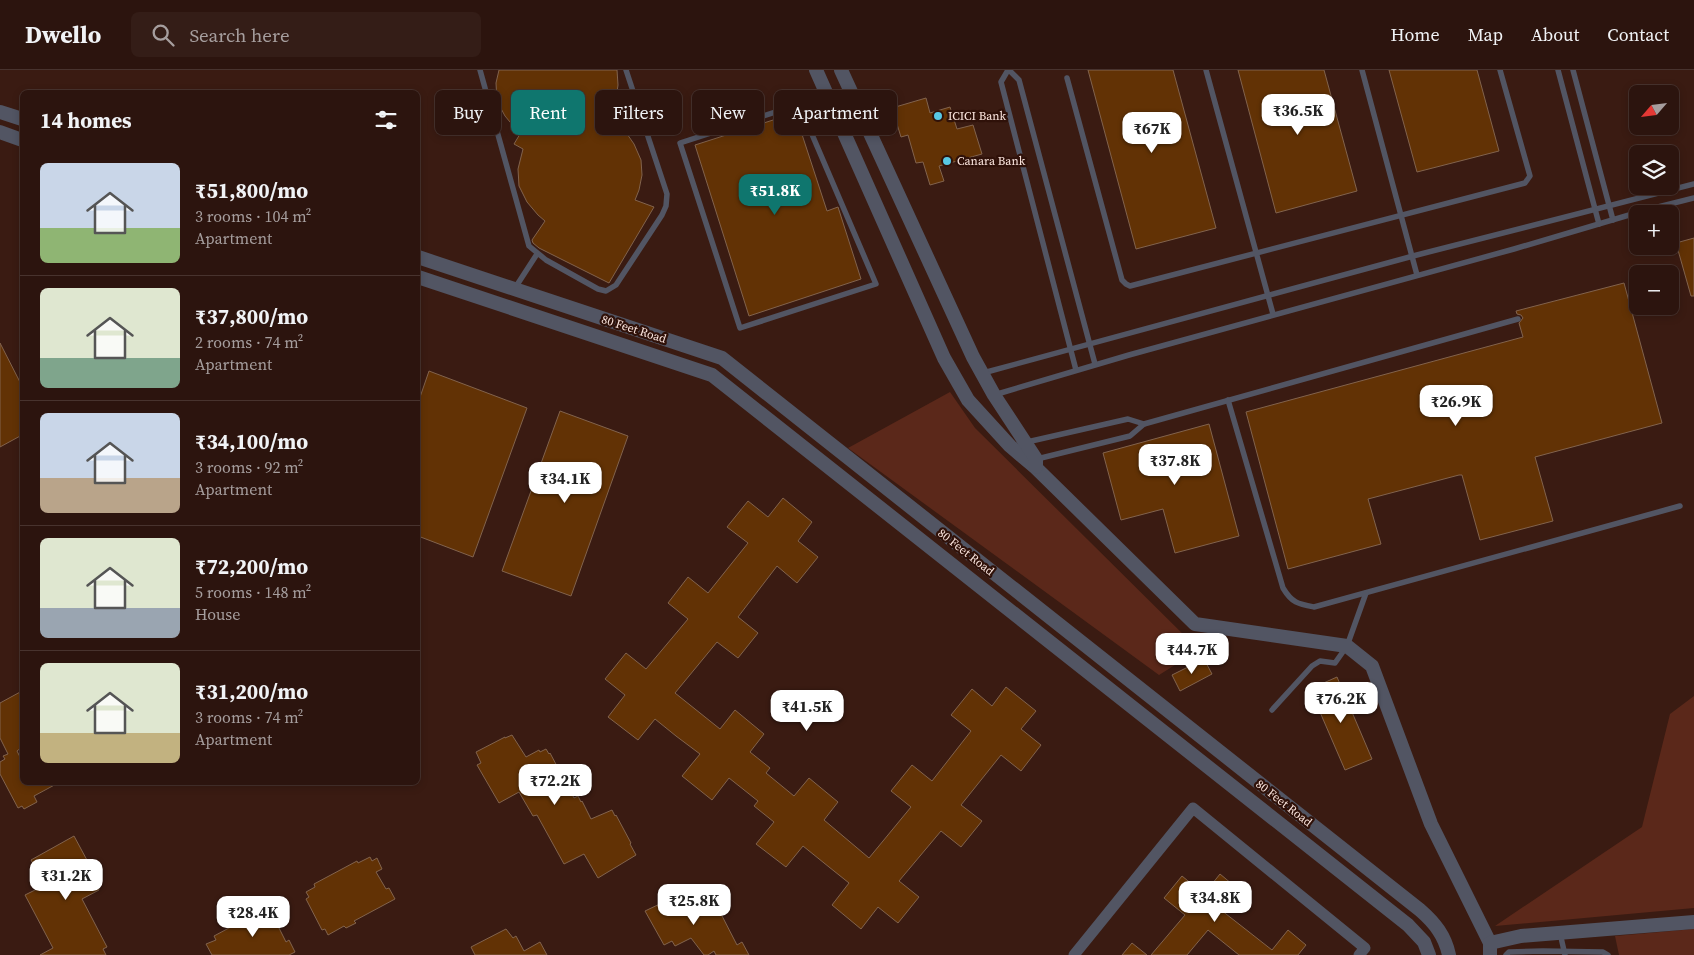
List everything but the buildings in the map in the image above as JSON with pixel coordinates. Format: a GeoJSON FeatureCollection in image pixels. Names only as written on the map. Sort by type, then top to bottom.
{"type":"FeatureCollection","features":[{"type":"Feature","properties":{"kind":"street"},"geometry":{"type":"LineString","coordinates":[[816,70],[826,90]]}},
{"type":"Feature","properties":{"kind":"street"},"geometry":{"type":"LineString","coordinates":[[841,70],[973,357],[994,394],[1026,442],[1036,464]]}},
{"type":"Feature","properties":{"kind":"street"},"geometry":{"type":"LineString","coordinates":[[0,112],[20,119]]}},
{"type":"Feature","properties":{"kind":"street"},"geometry":{"type":"LineString","coordinates":[[0,132],[20,139]]}},
{"type":"Feature","properties":{"kind":"street"},"geometry":{"type":"LineString","coordinates":[[846,135],[944,358],[968,400],[1010,446],[1036,464],[1195,624],[1347,646],[1372,666],[1431,824],[1490,949],[1521,936],[1694,922]]}},
{"type":"Feature","properties":{"kind":"street","name":"80 Feet Road"},"geometry":{"type":"LineString","coordinates":[[420,258],[722,358],[1420,910],[1440,931],[1445,939],[1449,955]]}},
{"type":"Feature","properties":{"kind":"street","name":"80 Feet Road"},"geometry":{"type":"LineString","coordinates":[[420,279],[712,375],[1408,926],[1424,942],[1429,955]]}},
{"type":"Feature","properties":{"kind":"street"},"geometry":{"type":"LineString","coordinates":[[1074,955],[1193,808],[1365,948],[1359,955]]}},
{"type":"Feature","properties":{"kind":"lane"},"geometry":{"type":"LineString","coordinates":[[480,70],[529,246],[537,254],[598,289],[606,291],[616,285],[666,206],[667,194],[626,70]]}},
{"type":"Feature","properties":{"kind":"lane"},"geometry":{"type":"LineString","coordinates":[[1076,370],[1001,82],[1008,70],[1019,80],[1095,364]]}},
{"type":"Feature","properties":{"kind":"lane"},"geometry":{"type":"LineString","coordinates":[[1206,70],[1274,314]]}},
{"type":"Feature","properties":{"kind":"lane"},"geometry":{"type":"LineString","coordinates":[[1362,70],[1417,275]]}},
{"type":"Feature","properties":{"kind":"lane"},"geometry":{"type":"LineString","coordinates":[[1066,78],[1122,280],[1130,286],[1525,183],[1530,176],[1500,70]]}},
{"type":"Feature","properties":{"kind":"lane"},"geometry":{"type":"LineString","coordinates":[[1558,70],[1599,224]]}},
{"type":"Feature","properties":{"kind":"lane"},"geometry":{"type":"LineString","coordinates":[[1573,70],[1613,220]]}},
{"type":"Feature","properties":{"kind":"lane"},"geometry":{"type":"LineString","coordinates":[[799,104],[876,284],[740,328],[680,143],[799,104]]}},
{"type":"Feature","properties":{"kind":"lane"},"geometry":{"type":"LineString","coordinates":[[983,373],[1412,256],[1694,184]]}},
{"type":"Feature","properties":{"kind":"lane"},"geometry":{"type":"LineString","coordinates":[[994,394],[1095,364],[1694,198]]}},
{"type":"Feature","properties":{"kind":"lane"},"geometry":{"type":"LineString","coordinates":[[514,290],[537,254]]}},
{"type":"Feature","properties":{"kind":"lane"},"geometry":{"type":"LineString","coordinates":[[1036,464],[1130,436],[1144,424],[1518,319]]}},
{"type":"Feature","properties":{"kind":"lane"},"geometry":{"type":"LineString","coordinates":[[1228,400],[1283,588],[1288,597],[1296,604],[1314,608],[1680,506]]}},
{"type":"Feature","properties":{"kind":"lane"},"geometry":{"type":"LineString","coordinates":[[1026,442],[1128,419],[1144,424]]}},
{"type":"Feature","properties":{"kind":"lane"},"geometry":{"type":"LineString","coordinates":[[1272,710],[1312,666],[1320,661],[1335,663],[1347,646],[1366,593]]}},
{"type":"Feature","properties":{"kind":"lane"},"geometry":{"type":"LineString","coordinates":[[1560,933],[1566,954]]}},
{"type":"Feature","properties":{"kind":"lane"},"geometry":{"type":"LineString","coordinates":[[1506,955],[1509,952],[1543,951],[1566,954],[1602,952],[1608,955]]}},
{"type":"Feature","properties":{"kind":"shaded area"},"geometry":{"type":"Polygon","coordinates":[[[950,392],[975,428],[1199,650],[1159,675],[848,448],[950,392]]]}},
{"type":"Feature","properties":{"kind":"shaded area"},"geometry":{"type":"Polygon","coordinates":[[[1694,696],[1694,908],[1495,926],[1642,827],[1670,714],[1694,696]]]}},
{"type":"Feature","properties":{"kind":"shaded area"},"geometry":{"type":"Polygon","coordinates":[[[1694,929],[1694,955],[1619,955],[1615,936],[1694,929]]]}},
{"type":"Feature","properties":{"kind":"place","name":"ICICI Bank"},"geometry":{"type":"Point","coordinates":[938,116]}},
{"type":"Feature","properties":{"kind":"place","name":"Canara Bank"},"geometry":{"type":"Point","coordinates":[947,161]}}]}
